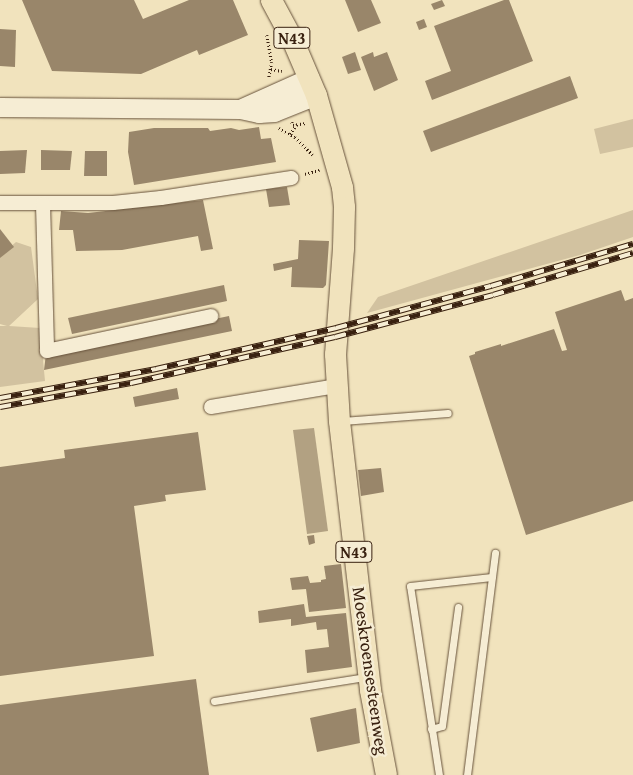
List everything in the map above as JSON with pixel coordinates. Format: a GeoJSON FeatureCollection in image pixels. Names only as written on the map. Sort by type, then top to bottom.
{"type":"FeatureCollection","features":[{"type":"Feature","properties":{"kind":"main road","name":"N43"},"geometry":{"type":"LineString","coordinates":[[271,0],[312,87]]}},
{"type":"Feature","properties":{"kind":"main road"},"geometry":{"type":"LineString","coordinates":[[0,107],[240,109],[259,113],[274,112],[312,87]]}},
{"type":"Feature","properties":{"kind":"main road","name":"Moeskroensesteenweg"},"geometry":{"type":"LineString","coordinates":[[312,87],[337,165],[344,207],[336,328],[339,421],[369,677],[386,775]]}},
{"type":"Feature","properties":{"kind":"street"},"geometry":{"type":"LineString","coordinates":[[0,203],[113,203],[161,198],[291,178]]}},
{"type":"Feature","properties":{"kind":"street"},"geometry":{"type":"LineString","coordinates":[[43,204],[47,351],[211,316]]}},
{"type":"Feature","properties":{"kind":"street"},"geometry":{"type":"LineString","coordinates":[[211,407],[337,386]]}},
{"type":"Feature","properties":{"kind":"lane"},"geometry":{"type":"LineString","coordinates":[[339,421],[448,413]]}},
{"type":"Feature","properties":{"kind":"lane"},"geometry":{"type":"LineString","coordinates":[[467,775],[495,553]]}},
{"type":"Feature","properties":{"kind":"lane"},"geometry":{"type":"LineString","coordinates":[[439,775],[410,586],[492,577]]}},
{"type":"Feature","properties":{"kind":"lane"},"geometry":{"type":"LineString","coordinates":[[431,729],[442,726],[458,607]]}},
{"type":"Feature","properties":{"kind":"lane"},"geometry":{"type":"LineString","coordinates":[[214,701],[369,677]]}},
{"type":"Feature","properties":{"kind":"path"},"geometry":{"type":"LineString","coordinates":[[272,69],[284,72]]}},
{"type":"Feature","properties":{"kind":"path"},"geometry":{"type":"LineString","coordinates":[[290,134],[296,124]]}},
{"type":"Feature","properties":{"kind":"path"},"geometry":{"type":"LineString","coordinates":[[291,178],[323,169]]}},
{"type":"Feature","properties":{"kind":"shaded area"},"geometry":{"type":"Polygon","coordinates":[[[633,119],[633,147],[600,154],[594,129],[633,119]]]}},
{"type":"Feature","properties":{"kind":"shaded area"},"geometry":{"type":"Polygon","coordinates":[[[633,210],[633,237],[580,255],[367,313],[378,297],[633,210]]]}},
{"type":"Feature","properties":{"kind":"shaded area"},"geometry":{"type":"Polygon","coordinates":[[[16,242],[31,247],[38,299],[9,326],[40,328],[45,381],[0,387],[0,326],[7,326],[0,324],[0,256],[16,242]]]}},
{"type":"Feature","properties":{"kind":"shaded area"},"geometry":{"type":"Polygon","coordinates":[[[314,428],[328,531],[307,534],[293,430],[314,428]]]}},
{"type":"Feature","properties":{"kind":"building"},"geometry":{"type":"Polygon","coordinates":[[[22,0],[134,0],[143,19],[189,0],[233,0],[248,35],[199,55],[197,50],[141,74],[52,71],[22,0]]]}},
{"type":"Feature","properties":{"kind":"building"},"geometry":{"type":"Polygon","coordinates":[[[345,0],[371,0],[381,23],[358,32],[345,0]]]}},
{"type":"Feature","properties":{"kind":"building"},"geometry":{"type":"Polygon","coordinates":[[[442,0],[445,6],[434,10],[431,4],[442,0]]]}},
{"type":"Feature","properties":{"kind":"building"},"geometry":{"type":"Polygon","coordinates":[[[504,0],[509,0],[533,61],[432,100],[425,81],[451,71],[434,26],[504,0]]]}},
{"type":"Feature","properties":{"kind":"building"},"geometry":{"type":"Polygon","coordinates":[[[424,19],[427,27],[419,30],[416,22],[424,19]]]}},
{"type":"Feature","properties":{"kind":"building"},"geometry":{"type":"Polygon","coordinates":[[[0,29],[16,30],[15,67],[0,66],[0,29]]]}},
{"type":"Feature","properties":{"kind":"building"},"geometry":{"type":"Polygon","coordinates":[[[355,52],[361,70],[348,74],[342,57],[355,52]]]}},
{"type":"Feature","properties":{"kind":"building"},"geometry":{"type":"Polygon","coordinates":[[[373,52],[374,57],[387,52],[398,80],[374,91],[361,57],[373,52]]]}},
{"type":"Feature","properties":{"kind":"building"},"geometry":{"type":"Polygon","coordinates":[[[570,76],[578,98],[431,152],[423,131],[570,76]]]}},
{"type":"Feature","properties":{"kind":"building"},"geometry":{"type":"Polygon","coordinates":[[[259,127],[261,139],[271,138],[276,162],[134,185],[128,152],[129,132],[154,128],[208,128],[210,131],[259,127]]]}},
{"type":"Feature","properties":{"kind":"building"},"geometry":{"type":"Polygon","coordinates":[[[27,150],[25,173],[0,174],[0,151],[27,150]]]}},
{"type":"Feature","properties":{"kind":"building"},"geometry":{"type":"Polygon","coordinates":[[[41,150],[72,151],[70,170],[41,170],[41,150]]]}},
{"type":"Feature","properties":{"kind":"building"},"geometry":{"type":"Polygon","coordinates":[[[85,151],[107,151],[107,176],[84,176],[85,151]]]}},
{"type":"Feature","properties":{"kind":"building"},"geometry":{"type":"Polygon","coordinates":[[[287,187],[290,205],[269,207],[266,189],[287,187]]]}},
{"type":"Feature","properties":{"kind":"building"},"geometry":{"type":"Polygon","coordinates":[[[203,200],[213,249],[201,251],[198,236],[122,250],[76,251],[73,230],[59,230],[61,211],[88,213],[203,200]]]}},
{"type":"Feature","properties":{"kind":"building"},"geometry":{"type":"Polygon","coordinates":[[[0,229],[14,247],[0,258],[0,229]]]}},
{"type":"Feature","properties":{"kind":"building"},"geometry":{"type":"Polygon","coordinates":[[[299,240],[329,241],[326,285],[323,288],[291,287],[292,267],[274,271],[273,264],[298,259],[299,240]]]}},
{"type":"Feature","properties":{"kind":"building"},"geometry":{"type":"Polygon","coordinates":[[[224,285],[227,301],[72,334],[68,318],[224,285]]]}},
{"type":"Feature","properties":{"kind":"building"},"geometry":{"type":"Polygon","coordinates":[[[621,290],[625,301],[633,298],[633,501],[526,535],[469,356],[475,354],[475,352],[501,344],[501,346],[554,329],[562,351],[567,350],[555,312],[621,290]]]}},
{"type":"Feature","properties":{"kind":"building"},"geometry":{"type":"Polygon","coordinates":[[[229,316],[232,331],[44,370],[46,354],[229,316]]]}},
{"type":"Feature","properties":{"kind":"building"},"geometry":{"type":"Polygon","coordinates":[[[177,388],[179,399],[135,407],[133,397],[177,388]]]}},
{"type":"Feature","properties":{"kind":"building"},"geometry":{"type":"Polygon","coordinates":[[[198,432],[206,490],[165,495],[166,501],[134,506],[154,656],[0,676],[0,467],[65,458],[64,450],[198,432]]]}},
{"type":"Feature","properties":{"kind":"building"},"geometry":{"type":"Polygon","coordinates":[[[381,468],[384,492],[361,496],[358,470],[381,468]]]}},
{"type":"Feature","properties":{"kind":"building"},"geometry":{"type":"Polygon","coordinates":[[[314,535],[315,543],[309,545],[307,536],[314,535]]]}},
{"type":"Feature","properties":{"kind":"building"},"geometry":{"type":"Polygon","coordinates":[[[341,564],[346,608],[309,612],[306,589],[292,590],[290,578],[308,576],[310,583],[321,582],[321,580],[326,579],[324,566],[341,564]]]}},
{"type":"Feature","properties":{"kind":"building"},"geometry":{"type":"Polygon","coordinates":[[[304,604],[306,617],[346,613],[352,667],[307,673],[305,650],[329,647],[327,629],[317,630],[316,622],[291,626],[291,619],[259,623],[258,611],[304,604]]]}},
{"type":"Feature","properties":{"kind":"building"},"geometry":{"type":"Polygon","coordinates":[[[196,679],[209,775],[0,775],[0,705],[196,679]]]}},
{"type":"Feature","properties":{"kind":"building"},"geometry":{"type":"Polygon","coordinates":[[[356,708],[360,743],[317,752],[310,718],[356,708]]]}},
{"type":"Feature","properties":{"kind":"railway"},"geometry":{"type":"LineString","coordinates":[[0,398],[156,369],[336,328],[491,286],[633,244]]}},
{"type":"Feature","properties":{"kind":"railway"},"geometry":{"type":"LineString","coordinates":[[0,407],[131,383],[335,337],[493,295],[633,253]]}}]}
